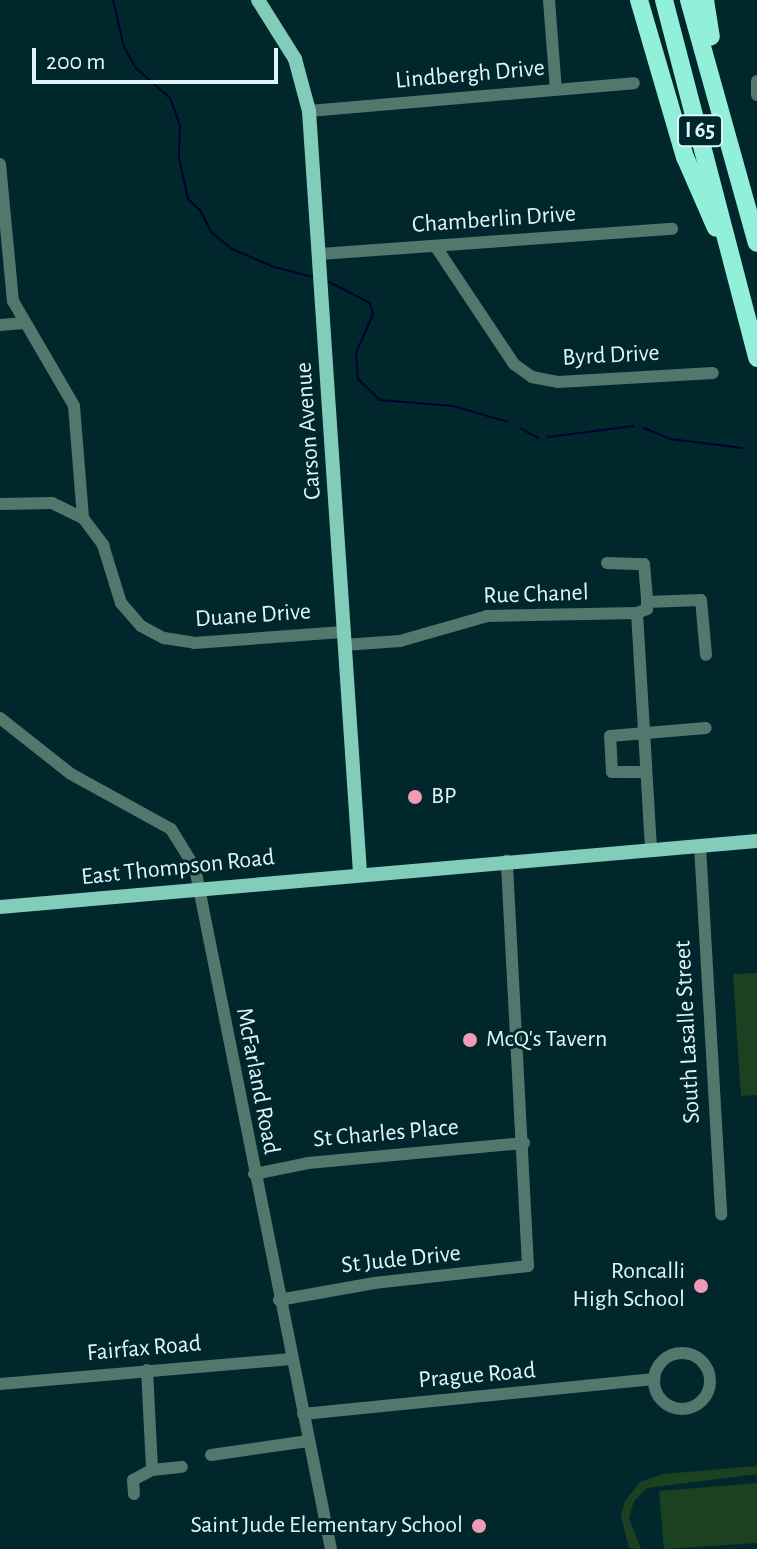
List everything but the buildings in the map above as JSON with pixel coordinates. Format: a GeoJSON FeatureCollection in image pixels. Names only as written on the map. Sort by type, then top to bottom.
{"type":"FeatureCollection","features":[{"type":"Feature","properties":{"kind":"highway"},"geometry":{"type":"LineString","coordinates":[[639,0],[685,157],[732,263]]}},
{"type":"Feature","properties":{"kind":"highway"},"geometry":{"type":"LineString","coordinates":[[652,0],[705,202]]}},
{"type":"Feature","properties":{"kind":"highway","name":"I 65"},"geometry":{"type":"LineString","coordinates":[[664,0],[757,358]]}},
{"type":"Feature","properties":{"kind":"highway","name":"I 65"},"geometry":{"type":"LineString","coordinates":[[689,0],[739,168],[757,243]]}},
{"type":"Feature","properties":{"kind":"highway"},"geometry":{"type":"LineString","coordinates":[[705,0],[739,168]]}},
{"type":"Feature","properties":{"kind":"main road","name":"Carson Avenue"},"geometry":{"type":"LineString","coordinates":[[258,0],[295,59],[309,111],[360,872]]}},
{"type":"Feature","properties":{"kind":"main road"},"geometry":{"type":"LineString","coordinates":[[507,861],[757,841]]}},
{"type":"Feature","properties":{"kind":"main road","name":"East Thompson Road"},"geometry":{"type":"LineString","coordinates":[[0,907],[199,886],[507,861]]}},
{"type":"Feature","properties":{"kind":"street"},"geometry":{"type":"LineString","coordinates":[[549,0],[556,90]]}},
{"type":"Feature","properties":{"kind":"street"},"geometry":{"type":"LineString","coordinates":[[757,81],[757,95]]}},
{"type":"Feature","properties":{"kind":"street","name":"Lindbergh Drive"},"geometry":{"type":"LineString","coordinates":[[309,111],[634,83]]}},
{"type":"Feature","properties":{"kind":"street"},"geometry":{"type":"LineString","coordinates":[[0,164],[9,285],[21,323],[74,406],[83,518]]}},
{"type":"Feature","properties":{"kind":"street","name":"Chamberlin Drive"},"geometry":{"type":"LineString","coordinates":[[320,254],[672,229]]}},
{"type":"Feature","properties":{"kind":"street","name":"Byrd Drive"},"geometry":{"type":"LineString","coordinates":[[436,247],[514,364],[532,377],[558,382],[713,373]]}},
{"type":"Feature","properties":{"kind":"street"},"geometry":{"type":"LineString","coordinates":[[0,325],[21,323]]}},
{"type":"Feature","properties":{"kind":"street"},"geometry":{"type":"LineString","coordinates":[[0,504],[52,503],[83,518]]}},
{"type":"Feature","properties":{"kind":"street","name":"Duane Drive"},"geometry":{"type":"LineString","coordinates":[[83,518],[103,545],[121,603],[150,632],[194,643],[344,639]]}},
{"type":"Feature","properties":{"kind":"street"},"geometry":{"type":"LineString","coordinates":[[607,563],[644,564],[647,609],[637,613],[651,850]]}},
{"type":"Feature","properties":{"kind":"street"},"geometry":{"type":"LineString","coordinates":[[647,602],[701,600],[706,655]]}},
{"type":"Feature","properties":{"kind":"street","name":"Rue Chanel"},"geometry":{"type":"LineString","coordinates":[[344,639],[400,641],[508,613],[637,613]]}},
{"type":"Feature","properties":{"kind":"street","name":"McFarland Road"},"geometry":{"type":"LineString","coordinates":[[0,718],[71,774],[171,829],[189,852],[199,886],[331,1549]]}},
{"type":"Feature","properties":{"kind":"street"},"geometry":{"type":"LineString","coordinates":[[646,772],[612,772],[608,740],[614,734],[706,728]]}},
{"type":"Feature","properties":{"kind":"street","name":"South Lasalle Street"},"geometry":{"type":"LineString","coordinates":[[700,846],[721,1214]]}},
{"type":"Feature","properties":{"kind":"street"},"geometry":{"type":"LineString","coordinates":[[507,861],[524,1143]]}},
{"type":"Feature","properties":{"kind":"street","name":"St Charles Place"},"geometry":{"type":"LineString","coordinates":[[254,1174],[308,1163],[524,1143]]}},
{"type":"Feature","properties":{"kind":"street","name":"St Jude Drive"},"geometry":{"type":"LineString","coordinates":[[279,1300],[354,1285],[528,1266],[524,1143]]}},
{"type":"Feature","properties":{"kind":"street"},"geometry":{"type":"LineString","coordinates":[[682,1353],[704,1364],[710,1380],[700,1403],[684,1409],[661,1400],[654,1379],[666,1358],[682,1353]]}},
{"type":"Feature","properties":{"kind":"street","name":"Fairfax Road"},"geometry":{"type":"LineString","coordinates":[[0,1384],[291,1359]]}},
{"type":"Feature","properties":{"kind":"street"},"geometry":{"type":"LineString","coordinates":[[147,1370],[152,1470]]}},
{"type":"Feature","properties":{"kind":"street","name":"Prague Road"},"geometry":{"type":"LineString","coordinates":[[303,1414],[654,1379]]}},
{"type":"Feature","properties":{"kind":"street"},"geometry":{"type":"LineString","coordinates":[[211,1455],[308,1441]]}},
{"type":"Feature","properties":{"kind":"street"},"geometry":{"type":"LineString","coordinates":[[134,1494],[133,1480],[152,1470],[182,1467]]}},
{"type":"Feature","properties":{"kind":"green space"},"geometry":{"type":"Polygon","coordinates":[[[757,973],[757,1095],[741,1096],[733,974],[757,973]]]}},
{"type":"Feature","properties":{"kind":"green space"},"geometry":{"type":"Polygon","coordinates":[[[757,1466],[757,1474],[647,1488],[634,1501],[629,1518],[641,1549],[629,1548],[621,1517],[625,1501],[640,1482],[663,1474],[757,1466]]]}},
{"type":"Feature","properties":{"kind":"green space"},"geometry":{"type":"Polygon","coordinates":[[[757,1483],[757,1543],[664,1549],[659,1491],[757,1483]]]}},
{"type":"Feature","properties":{"kind":"waterway"},"geometry":{"type":"LineString","coordinates":[[113,0],[124,47],[135,67],[170,98],[180,125],[179,158],[188,199],[200,210],[211,232],[232,249],[274,267],[313,277]]}},
{"type":"Feature","properties":{"kind":"waterway"},"geometry":{"type":"LineString","coordinates":[[329,282],[370,303],[373,314],[356,353],[358,379],[380,400],[453,406],[508,422]]}},
{"type":"Feature","properties":{"kind":"waterway"},"geometry":{"type":"LineString","coordinates":[[548,437],[633,426]]}},
{"type":"Feature","properties":{"kind":"waterway"},"geometry":{"type":"LineString","coordinates":[[520,428],[538,438]]}},
{"type":"Feature","properties":{"kind":"waterway"},"geometry":{"type":"LineString","coordinates":[[644,428],[670,439],[742,448]]}},
{"type":"Feature","properties":{"kind":"place","name":"BP"},"geometry":{"type":"Point","coordinates":[415,797]}},
{"type":"Feature","properties":{"kind":"place","name":"McQ's Tavern"},"geometry":{"type":"Point","coordinates":[470,1040]}},
{"type":"Feature","properties":{"kind":"place","name":"Roncalli High School"},"geometry":{"type":"Point","coordinates":[701,1286]}},
{"type":"Feature","properties":{"kind":"place","name":"Saint Jude Elementary School"},"geometry":{"type":"Point","coordinates":[479,1526]}}]}
